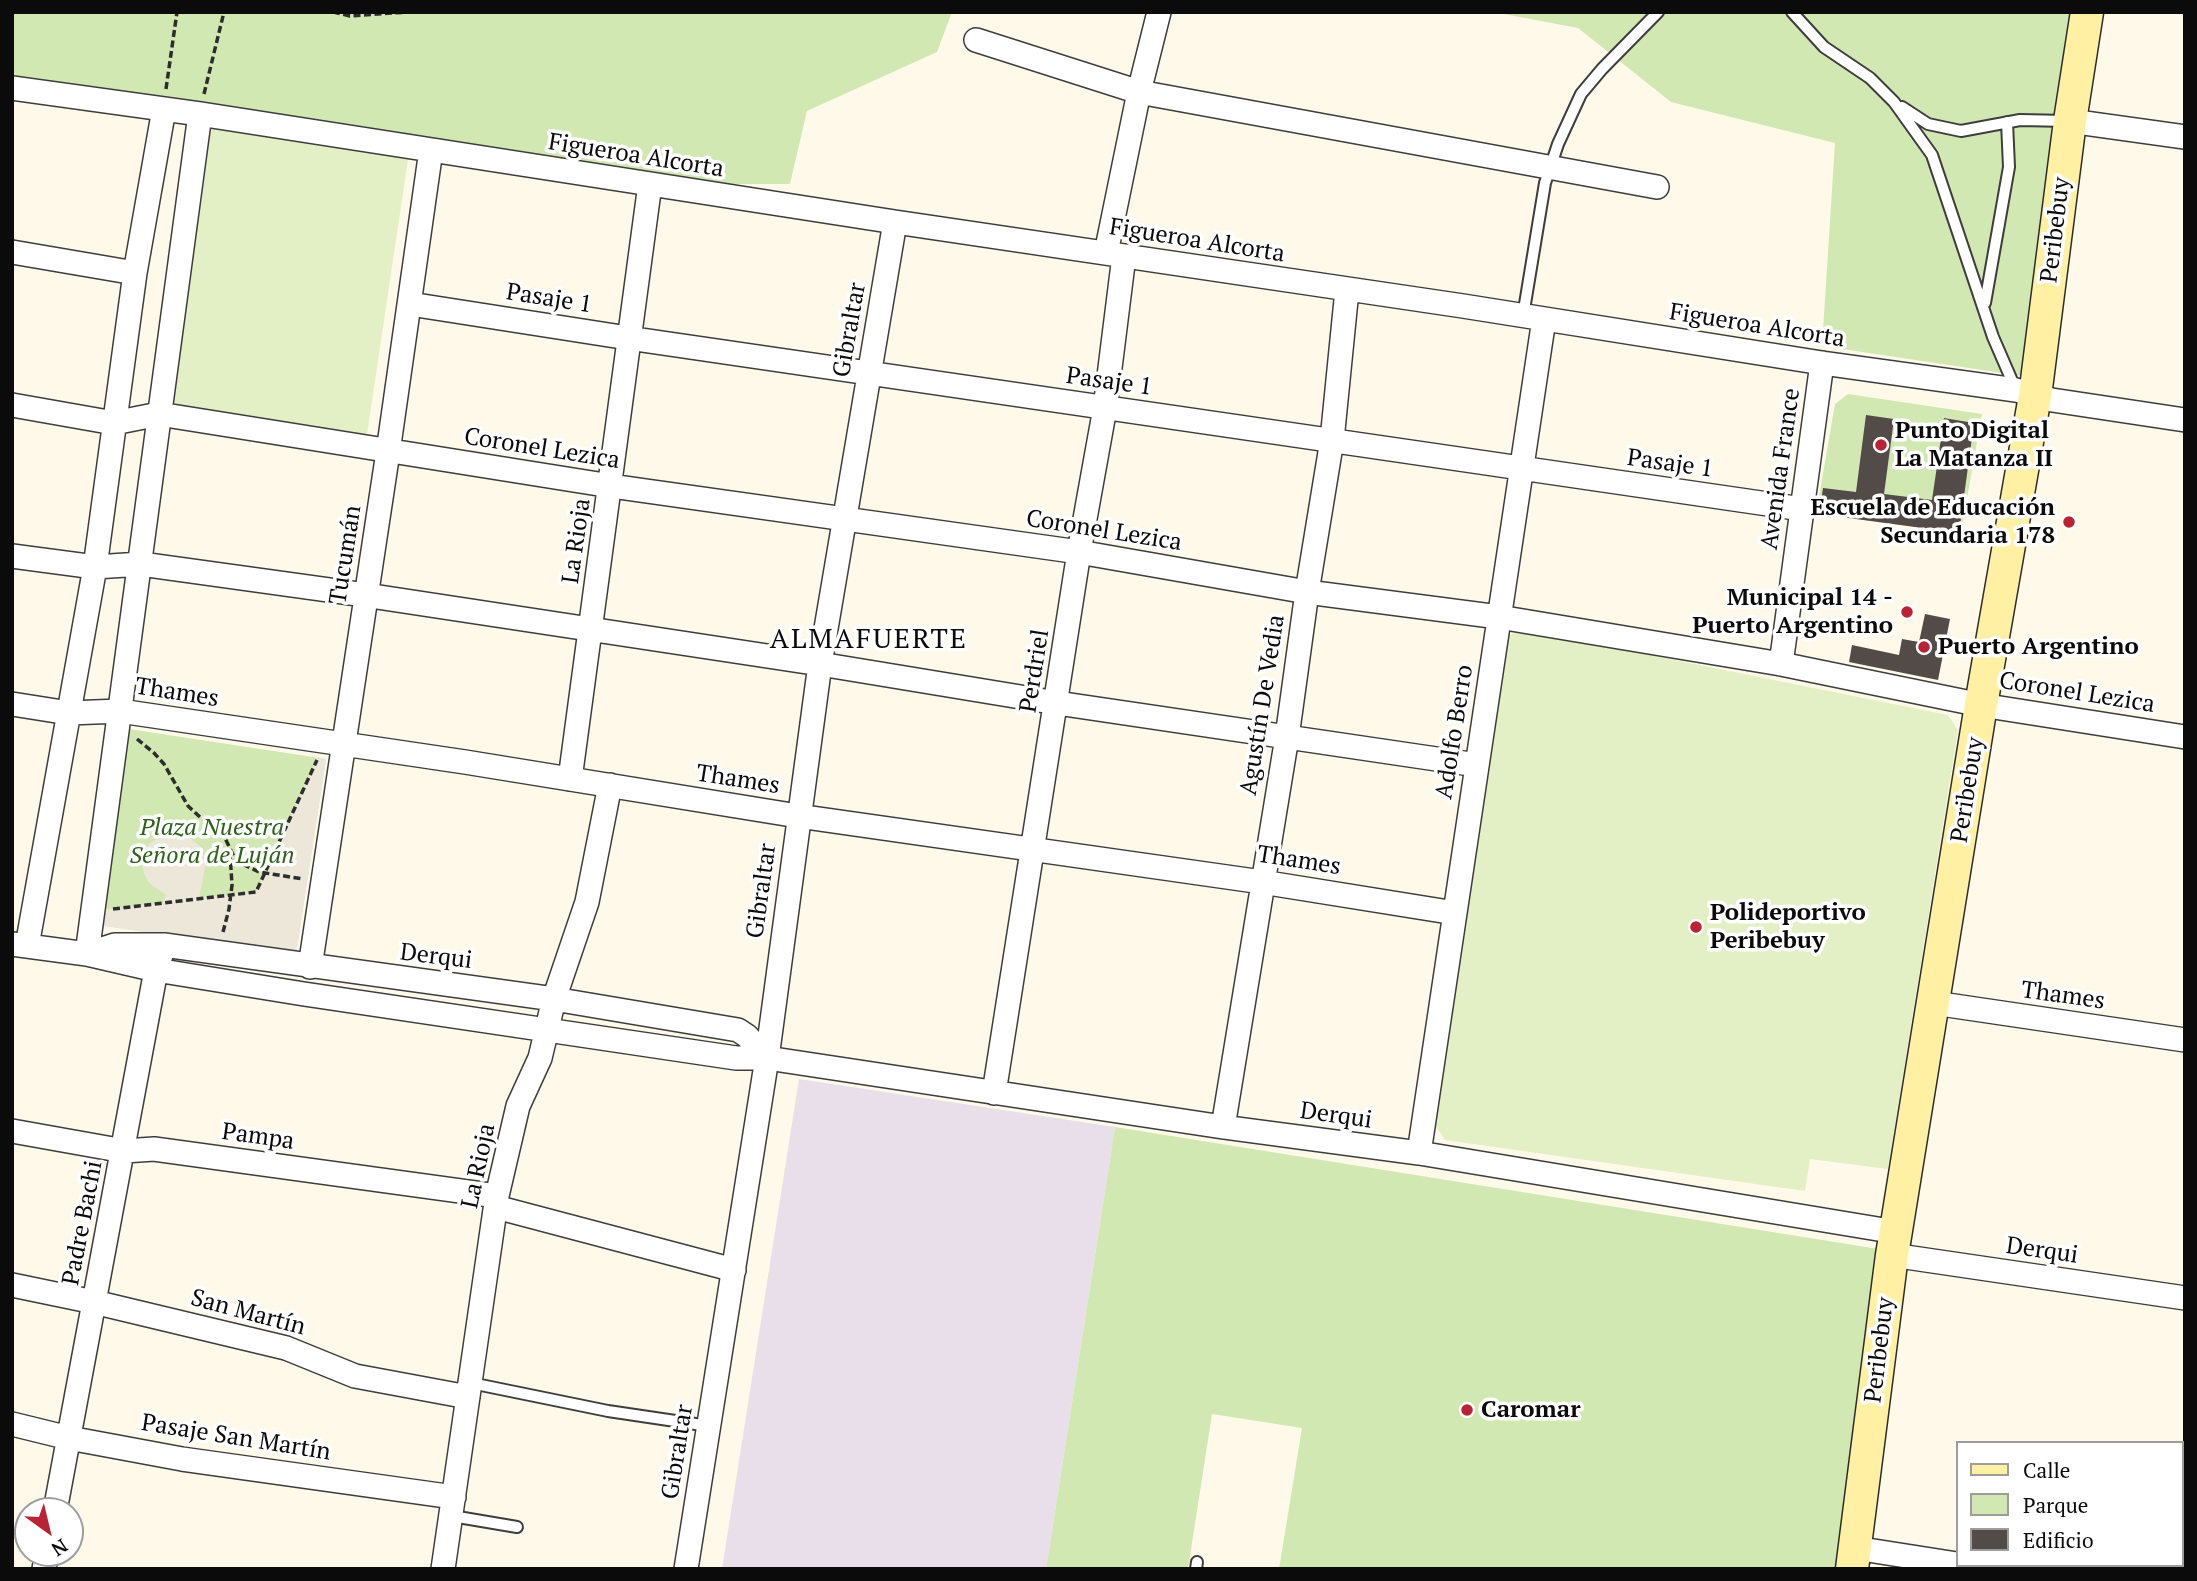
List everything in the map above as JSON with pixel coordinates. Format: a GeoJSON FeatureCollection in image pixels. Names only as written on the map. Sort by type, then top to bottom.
{"type":"FeatureCollection","features":[{"type":"Feature","properties":{"kind":"street","name":"Perdriel"},"geometry":{"type":"LineString","coordinates":[[994,1093],[1079,552],[1105,408],[1115,255],[1139,92],[1159,12]]}},
{"type":"Feature","properties":{"kind":"street","name":"Peribebuy"},"geometry":{"type":"LineString","coordinates":[[1853,1558],[1894,1243],[1981,705],[2025,393],[2087,12]]}},
{"type":"Feature","properties":{"kind":"street"},"geometry":{"type":"LineString","coordinates":[[976,40],[1139,92],[1657,187]]}},
{"type":"Feature","properties":{"kind":"street","name":"Figueroa Alcorta"},"geometry":{"type":"LineString","coordinates":[[12,88],[200,114],[2025,393],[2185,420]]}},
{"type":"Feature","properties":{"kind":"street"},"geometry":{"type":"LineString","coordinates":[[20,945],[69,713],[95,567],[135,273],[164,109]]}},
{"type":"Feature","properties":{"kind":"street"},"geometry":{"type":"LineString","coordinates":[[87,954],[200,114]]}},
{"type":"Feature","properties":{"kind":"street"},"geometry":{"type":"LineString","coordinates":[[2070,121],[2185,137]]}},
{"type":"Feature","properties":{"kind":"street","name":"Tucumán"},"geometry":{"type":"LineString","coordinates":[[310,967],[322,883],[334,743],[366,596],[431,150]]}},
{"type":"Feature","properties":{"kind":"street","name":"La Rioja"},"geometry":{"type":"LineString","coordinates":[[570,779],[650,184]]}},
{"type":"Feature","properties":{"kind":"street","name":"Gibraltar"},"geometry":{"type":"LineString","coordinates":[[687,1569],[767,1058],[820,664],[895,222]]}},
{"type":"Feature","properties":{"kind":"street"},"geometry":{"type":"LineString","coordinates":[[12,252],[135,273]]}},
{"type":"Feature","properties":{"kind":"street","name":"Agustín De Vedia"},"geometry":{"type":"LineString","coordinates":[[1223,1127],[1332,440],[1347,290]]}},
{"type":"Feature","properties":{"kind":"street","name":"Pasaje 1"},"geometry":{"type":"LineString","coordinates":[[410,304],[1802,509]]}},
{"type":"Feature","properties":{"kind":"street","name":"Adolfo Berro"},"geometry":{"type":"LineString","coordinates":[[1419,1153],[1521,469],[1533,318]]}},
{"type":"Feature","properties":{"kind":"street","name":"Avenida France"},"geometry":{"type":"LineString","coordinates":[[1781,664],[1822,363]]}},
{"type":"Feature","properties":{"kind":"street","name":"Coronel Lezica"},"geometry":{"type":"LineString","coordinates":[[12,405],[114,423],[159,414],[611,486],[1079,552],[1307,592],[1499,617],[1781,664],[1981,705],[2185,737]]}},
{"type":"Feature","properties":{"kind":"street"},"geometry":{"type":"LineString","coordinates":[[12,556],[95,567],[141,564],[366,596],[820,664],[1057,704],[1477,765]]}},
{"type":"Feature","properties":{"kind":"street","name":"Thames"},"geometry":{"type":"LineString","coordinates":[[12,705],[334,743],[799,816],[1262,882],[1455,913]]}},
{"type":"Feature","properties":{"kind":"street","name":"La Rioja"},"geometry":{"type":"LineString","coordinates":[[443,1569],[497,1201],[519,1106],[540,1058],[554,999],[587,902],[610,785]]}},
{"type":"Feature","properties":{"kind":"street","name":"Derqui"},"geometry":{"type":"LineString","coordinates":[[20,945],[87,954],[156,970],[304,994],[736,1058],[767,1058],[1223,1127],[1419,1153],[2185,1298]]}},
{"type":"Feature","properties":{"kind":"street","name":"Derqui"},"geometry":{"type":"LineString","coordinates":[[87,954],[115,945],[164,945],[554,999],[738,1030],[767,1058]]}},
{"type":"Feature","properties":{"kind":"street","name":"Padre Bachi"},"geometry":{"type":"LineString","coordinates":[[58,1497],[156,970],[164,945]]}},
{"type":"Feature","properties":{"kind":"street","name":"Thames"},"geometry":{"type":"LineString","coordinates":[[1934,1003],[2185,1040]]}},
{"type":"Feature","properties":{"kind":"street","name":"Pampa"},"geometry":{"type":"LineString","coordinates":[[12,1131],[124,1151],[154,1149],[497,1201],[734,1270]]}},
{"type":"Feature","properties":{"kind":"street","name":"San Martín"},"geometry":{"type":"LineString","coordinates":[[12,1285],[286,1348],[355,1376],[469,1390]]}},
{"type":"Feature","properties":{"kind":"street","name":"Pasaje San Martín"},"geometry":{"type":"LineString","coordinates":[[12,1424],[69,1438],[453,1506]]}},
{"type":"Feature","properties":{"kind":"street"},"geometry":{"type":"LineString","coordinates":[[1853,1558],[1955,1564]]}},
{"type":"Feature","properties":{"kind":"lane"},"geometry":{"type":"LineString","coordinates":[[1533,318],[1545,183],[1558,144],[1581,94],[1658,12]]}},
{"type":"Feature","properties":{"kind":"lane"},"geometry":{"type":"LineString","coordinates":[[1792,12],[1824,47],[1870,78],[1894,102],[1932,155],[1993,337],[2025,393]]}},
{"type":"Feature","properties":{"kind":"lane"},"geometry":{"type":"LineString","coordinates":[[1894,102],[1928,124],[1961,131],[2020,120],[2070,121]]}},
{"type":"Feature","properties":{"kind":"lane"},"geometry":{"type":"LineString","coordinates":[[1984,306],[2009,167],[2007,122]]}},
{"type":"Feature","properties":{"kind":"lane"},"geometry":{"type":"LineString","coordinates":[[469,1390],[709,1426]]}},
{"type":"Feature","properties":{"kind":"lane"},"geometry":{"type":"LineString","coordinates":[[453,1506],[517,1527]]}},
{"type":"Feature","properties":{"kind":"path"},"geometry":{"type":"LineString","coordinates":[[164,109],[177,12]]}},
{"type":"Feature","properties":{"kind":"path"},"geometry":{"type":"LineString","coordinates":[[200,114],[211,58],[224,12]]}},
{"type":"Feature","properties":{"kind":"path"},"geometry":{"type":"LineString","coordinates":[[333,12],[350,16],[408,12]]}},
{"type":"Feature","properties":{"kind":"path"},"geometry":{"type":"LineString","coordinates":[[119,718],[155,753],[188,806],[217,828],[225,838],[232,870],[230,895],[218,953]]}},
{"type":"Feature","properties":{"kind":"path"},"geometry":{"type":"LineString","coordinates":[[93,911],[256,892],[334,743]]}},
{"type":"Feature","properties":{"kind":"path"},"geometry":{"type":"LineString","coordinates":[[229,851],[236,861],[265,873],[322,883]]}},
{"type":"Feature","properties":{"kind":"shaded area"},"geometry":{"type":"Polygon","coordinates":[[[318,757],[326,759],[296,954],[98,925],[100,910],[163,903],[166,895],[149,883],[142,863],[149,844],[166,833],[186,835],[201,847],[205,867],[199,898],[256,892],[318,757]]]}},
{"type":"Feature","properties":{"kind":"shaded area"},"geometry":{"type":"Polygon","coordinates":[[[799,1079],[1115,1127],[1046,1569],[722,1569],[799,1079]]]}},
{"type":"Feature","properties":{"kind":"green space"},"geometry":{"type":"Polygon","coordinates":[[[12,12],[952,12],[937,52],[807,111],[790,184],[650,184],[12,88],[12,12]]]}},
{"type":"Feature","properties":{"kind":"green space"},"geometry":{"type":"Polygon","coordinates":[[[1493,12],[2079,12],[2022,376],[1822,346],[1835,143],[1671,102],[1578,28],[1493,12]]]}},
{"type":"Feature","properties":{"kind":"green space"},"geometry":{"type":"Polygon","coordinates":[[[206,123],[409,153],[366,441],[163,412],[206,123]]]}},
{"type":"Feature","properties":{"kind":"green space"},"geometry":{"type":"Polygon","coordinates":[[[1848,394],[1982,414],[1961,532],[1816,514],[1835,404],[1848,394]]]}},
{"type":"Feature","properties":{"kind":"green space","name":"Polideportivo Peribebuy"},"geometry":{"type":"Polygon","coordinates":[[[1520,629],[1948,715],[1958,730],[1888,1169],[1810,1159],[1805,1191],[1445,1140],[1435,1125],[1509,636],[1520,629]]]}},
{"type":"Feature","properties":{"kind":"green space","name":"Plaza Nuestra Señora de Luján"},"geometry":{"type":"Polygon","coordinates":[[[129,729],[326,759],[296,954],[98,925],[129,729]]]}},
{"type":"Feature","properties":{"kind":"green space","name":"Caromar"},"geometry":{"type":"Polygon","coordinates":[[[1115,1127],[1885,1250],[1841,1569],[1279,1569],[1302,1428],[1212,1414],[1188,1569],[1046,1569],[1115,1127]]]}},
{"type":"Feature","properties":{"kind":"building"},"geometry":{"type":"Polygon","coordinates":[[[1866,415],[1894,419],[1884,494],[1932,500],[1944,418],[1974,423],[1959,533],[1819,514],[1823,488],[1856,492],[1866,415]]]}},
{"type":"Feature","properties":{"kind":"building","name":"Puerto Argentino"},"geometry":{"type":"Polygon","coordinates":[[[1925,614],[1950,619],[1938,680],[1849,662],[1852,645],[1899,655],[1902,639],[1919,642],[1925,614]]]}},
{"type":"Feature","properties":{"kind":"place","name":"Punto Digital La Matanza II"},"geometry":{"type":"Point","coordinates":[1881,445]}},
{"type":"Feature","properties":{"kind":"place","name":"Escuela de Educación Secundaria 178"},"geometry":{"type":"Point","coordinates":[2069,522]}},
{"type":"Feature","properties":{"kind":"place","name":"Municipal 14 - Puerto Argentino"},"geometry":{"type":"Point","coordinates":[1907,612]}},
{"type":"Feature","properties":{"kind":"place","name":"Puerto Argentino"},"geometry":{"type":"Point","coordinates":[1924,647]}},
{"type":"Feature","properties":{"kind":"place","name":"Polideportivo Peribebuy"},"geometry":{"type":"Point","coordinates":[1696,927]}},
{"type":"Feature","properties":{"kind":"place","name":"Caromar"},"geometry":{"type":"Point","coordinates":[1467,1410]}},
{"type":"Feature","properties":{"kind":"district","name":"ALMAFUERTE"},"geometry":{"type":"Point","coordinates":[869,640]}}]}
